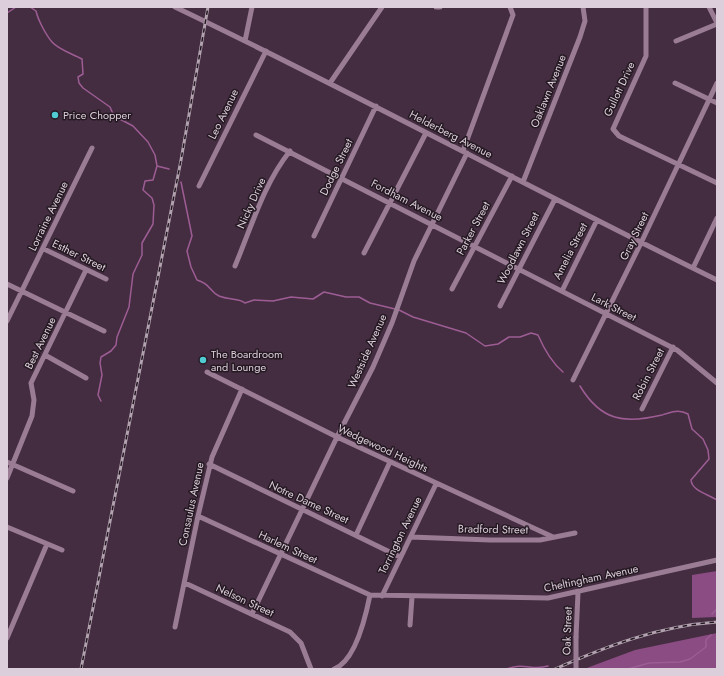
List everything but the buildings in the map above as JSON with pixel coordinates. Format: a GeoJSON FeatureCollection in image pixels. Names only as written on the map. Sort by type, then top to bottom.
{"type":"FeatureCollection","features":[{"type":"Feature","properties":{"kind":"street","name":"Helderberg Avenue"},"geometry":{"type":"LineString","coordinates":[[175,7],[376,106],[607,226],[717,280]]}},
{"type":"Feature","properties":{"kind":"street"},"geometry":{"type":"LineString","coordinates":[[245,41],[252,7]]}},
{"type":"Feature","properties":{"kind":"street"},"geometry":{"type":"LineString","coordinates":[[330,83],[382,7]]}},
{"type":"Feature","properties":{"kind":"street","name":"Westside Avenue"},"geometry":{"type":"LineString","coordinates":[[252,614],[337,437],[373,367],[397,309],[414,261],[465,152],[513,15],[510,7]]}},
{"type":"Feature","properties":{"kind":"street","name":"Gullott Drive"},"geometry":{"type":"LineString","coordinates":[[646,7],[646,56],[613,129],[619,136],[679,164]]}},
{"type":"Feature","properties":{"kind":"street"},"geometry":{"type":"LineString","coordinates":[[676,41],[717,24],[709,7]]}},
{"type":"Feature","properties":{"kind":"street","name":"Oaklawn Avenue"},"geometry":{"type":"LineString","coordinates":[[523,182],[580,37],[585,21],[585,8]]}},
{"type":"Feature","properties":{"kind":"street","name":"Leo Avenue"},"geometry":{"type":"LineString","coordinates":[[199,186],[266,51]]}},
{"type":"Feature","properties":{"kind":"street"},"geometry":{"type":"LineString","coordinates":[[675,83],[717,103]]}},
{"type":"Feature","properties":{"kind":"street","name":"Gray Street"},"geometry":{"type":"LineString","coordinates":[[573,380],[642,243],[717,83]]}},
{"type":"Feature","properties":{"kind":"street","name":"Dodge Street"},"geometry":{"type":"LineString","coordinates":[[314,236],[376,106]]}},
{"type":"Feature","properties":{"kind":"street"},"geometry":{"type":"LineString","coordinates":[[364,253],[426,133]]}},
{"type":"Feature","properties":{"kind":"street","name":"Fordham Avenue"},"geometry":{"type":"LineString","coordinates":[[256,135],[342,177],[547,284]]}},
{"type":"Feature","properties":{"kind":"street","name":"Lorraine Avenue"},"geometry":{"type":"LineString","coordinates":[[7,321],[21,291],[44,249],[92,148]]}},
{"type":"Feature","properties":{"kind":"street","name":"Nicky Drive"},"geometry":{"type":"LineString","coordinates":[[235,266],[266,193],[281,162],[290,151]]}},
{"type":"Feature","properties":{"kind":"street"},"geometry":{"type":"LineString","coordinates":[[679,164],[717,183]]}},
{"type":"Feature","properties":{"kind":"street","name":"Parker Street"},"geometry":{"type":"LineString","coordinates":[[452,289],[512,176]]}},
{"type":"Feature","properties":{"kind":"street","name":"Woodlawn Street"},"geometry":{"type":"LineString","coordinates":[[500,306],[555,198]]}},
{"type":"Feature","properties":{"kind":"street"},"geometry":{"type":"LineString","coordinates":[[693,268],[717,218]]}},
{"type":"Feature","properties":{"kind":"street","name":"Amelia Street"},"geometry":{"type":"LineString","coordinates":[[562,291],[597,220]]}},
{"type":"Feature","properties":{"kind":"street","name":"Esther Street"},"geometry":{"type":"LineString","coordinates":[[44,249],[106,279]]}},
{"type":"Feature","properties":{"kind":"street","name":"Best Avenue"},"geometry":{"type":"LineString","coordinates":[[7,478],[32,416],[34,400],[31,383],[86,270]]}},
{"type":"Feature","properties":{"kind":"street"},"geometry":{"type":"LineString","coordinates":[[7,284],[104,331]]}},
{"type":"Feature","properties":{"kind":"street","name":"Lark Street"},"geometry":{"type":"LineString","coordinates":[[547,284],[673,348],[717,383]]}},
{"type":"Feature","properties":{"kind":"street","name":"Robin Street"},"geometry":{"type":"LineString","coordinates":[[642,408],[673,348]]}},
{"type":"Feature","properties":{"kind":"street"},"geometry":{"type":"LineString","coordinates":[[45,355],[86,378]]}},
{"type":"Feature","properties":{"kind":"street","name":"Wedgewood Heights"},"geometry":{"type":"LineString","coordinates":[[207,372],[337,437],[553,537]]}},
{"type":"Feature","properties":{"kind":"street","name":"Consaulus Avenue"},"geometry":{"type":"LineString","coordinates":[[175,627],[198,516],[214,449],[242,389]]}},
{"type":"Feature","properties":{"kind":"street"},"geometry":{"type":"LineString","coordinates":[[7,462],[74,491]]}},
{"type":"Feature","properties":{"kind":"street"},"geometry":{"type":"LineString","coordinates":[[356,535],[390,462]]}},
{"type":"Feature","properties":{"kind":"street","name":"Notre Dame Street"},"geometry":{"type":"LineString","coordinates":[[210,464],[400,557]]}},
{"type":"Feature","properties":{"kind":"street","name":"Torrington Avenue"},"geometry":{"type":"LineString","coordinates":[[382,596],[436,484]]}},
{"type":"Feature","properties":{"kind":"street","name":"Harlem Street"},"geometry":{"type":"LineString","coordinates":[[198,516],[370,595]]}},
{"type":"Feature","properties":{"kind":"street"},"geometry":{"type":"LineString","coordinates":[[7,527],[62,550]]}},
{"type":"Feature","properties":{"kind":"street","name":"Bradford Street"},"geometry":{"type":"LineString","coordinates":[[411,537],[540,540],[575,533]]}},
{"type":"Feature","properties":{"kind":"street"},"geometry":{"type":"LineString","coordinates":[[7,638],[47,544]]}},
{"type":"Feature","properties":{"kind":"street","name":"Cheltingham Avenue"},"geometry":{"type":"LineString","coordinates":[[370,595],[412,597],[548,598],[578,593],[717,560]]}},
{"type":"Feature","properties":{"kind":"street","name":"Nelson Street"},"geometry":{"type":"LineString","coordinates":[[185,583],[296,636],[301,643],[311,669]]}},
{"type":"Feature","properties":{"kind":"street","name":"Oak Street"},"geometry":{"type":"LineString","coordinates":[[576,669],[578,593]]}},
{"type":"Feature","properties":{"kind":"street"},"geometry":{"type":"LineString","coordinates":[[337,668],[353,648],[364,624],[370,595]]}},
{"type":"Feature","properties":{"kind":"street"},"geometry":{"type":"LineString","coordinates":[[410,625],[412,597]]}},
{"type":"Feature","properties":{"kind":"shaded area"},"geometry":{"type":"Polygon","coordinates":[[[717,571],[717,617],[692,618],[692,575],[717,571]]]}},
{"type":"Feature","properties":{"kind":"shaded area"},"geometry":{"type":"Polygon","coordinates":[[[717,633],[717,669],[584,669],[635,650],[717,633]]]}},
{"type":"Feature","properties":{"kind":"waterway"},"geometry":{"type":"LineString","coordinates":[[7,13],[16,7]]}},
{"type":"Feature","properties":{"kind":"waterway"},"geometry":{"type":"LineString","coordinates":[[30,7],[36,11],[42,27],[52,42],[62,50],[82,59],[83,74],[78,77],[79,83],[83,88],[110,107],[114,116],[133,126],[148,142],[155,155],[157,166],[169,169]]}},
{"type":"Feature","properties":{"kind":"waterway"},"geometry":{"type":"LineString","coordinates":[[101,401],[98,395],[102,375],[100,363],[101,357],[111,351],[116,345],[117,337],[129,307],[133,274],[142,255],[142,243],[153,224],[154,205],[152,198],[143,190],[145,181],[153,180],[157,166]]}},
{"type":"Feature","properties":{"kind":"waterway"},"geometry":{"type":"LineString","coordinates":[[181,182],[192,236],[187,251],[191,267],[197,280],[205,283],[219,296],[240,300],[245,303],[254,300],[273,301],[291,297],[313,299],[324,292],[346,297],[359,297],[370,303],[395,309]]}},
{"type":"Feature","properties":{"kind":"waterway"},"geometry":{"type":"LineString","coordinates":[[399,310],[413,317],[466,333],[485,346],[498,344],[509,337],[520,337],[531,333],[538,335],[548,355],[563,372]]}},
{"type":"Feature","properties":{"kind":"waterway"},"geometry":{"type":"LineString","coordinates":[[580,386],[596,407],[615,417],[625,419],[648,418],[678,411],[688,414],[692,429],[703,439],[708,450],[709,459],[691,480],[692,484],[697,490],[717,500]]}},
{"type":"Feature","properties":{"kind":"waterway"},"geometry":{"type":"LineString","coordinates":[[712,614],[717,609]]}},
{"type":"Feature","properties":{"kind":"waterway"},"geometry":{"type":"LineString","coordinates":[[628,669],[649,663],[680,662],[690,659],[706,647],[706,640],[711,635]]}},
{"type":"Feature","properties":{"kind":"waterway"},"geometry":{"type":"LineString","coordinates":[[507,669],[518,666],[537,668],[548,666]]}},
{"type":"Feature","properties":{"kind":"railway"},"geometry":{"type":"LineString","coordinates":[[81,669],[181,160],[208,7]]}},
{"type":"Feature","properties":{"kind":"railway"},"geometry":{"type":"LineString","coordinates":[[555,669],[634,638],[675,628],[717,622]]}},
{"type":"Feature","properties":{"kind":"place","name":"Price Chopper"},"geometry":{"type":"Point","coordinates":[55,115]}},
{"type":"Feature","properties":{"kind":"place","name":"The Boardroom and Lounge"},"geometry":{"type":"Point","coordinates":[203,360]}}]}
